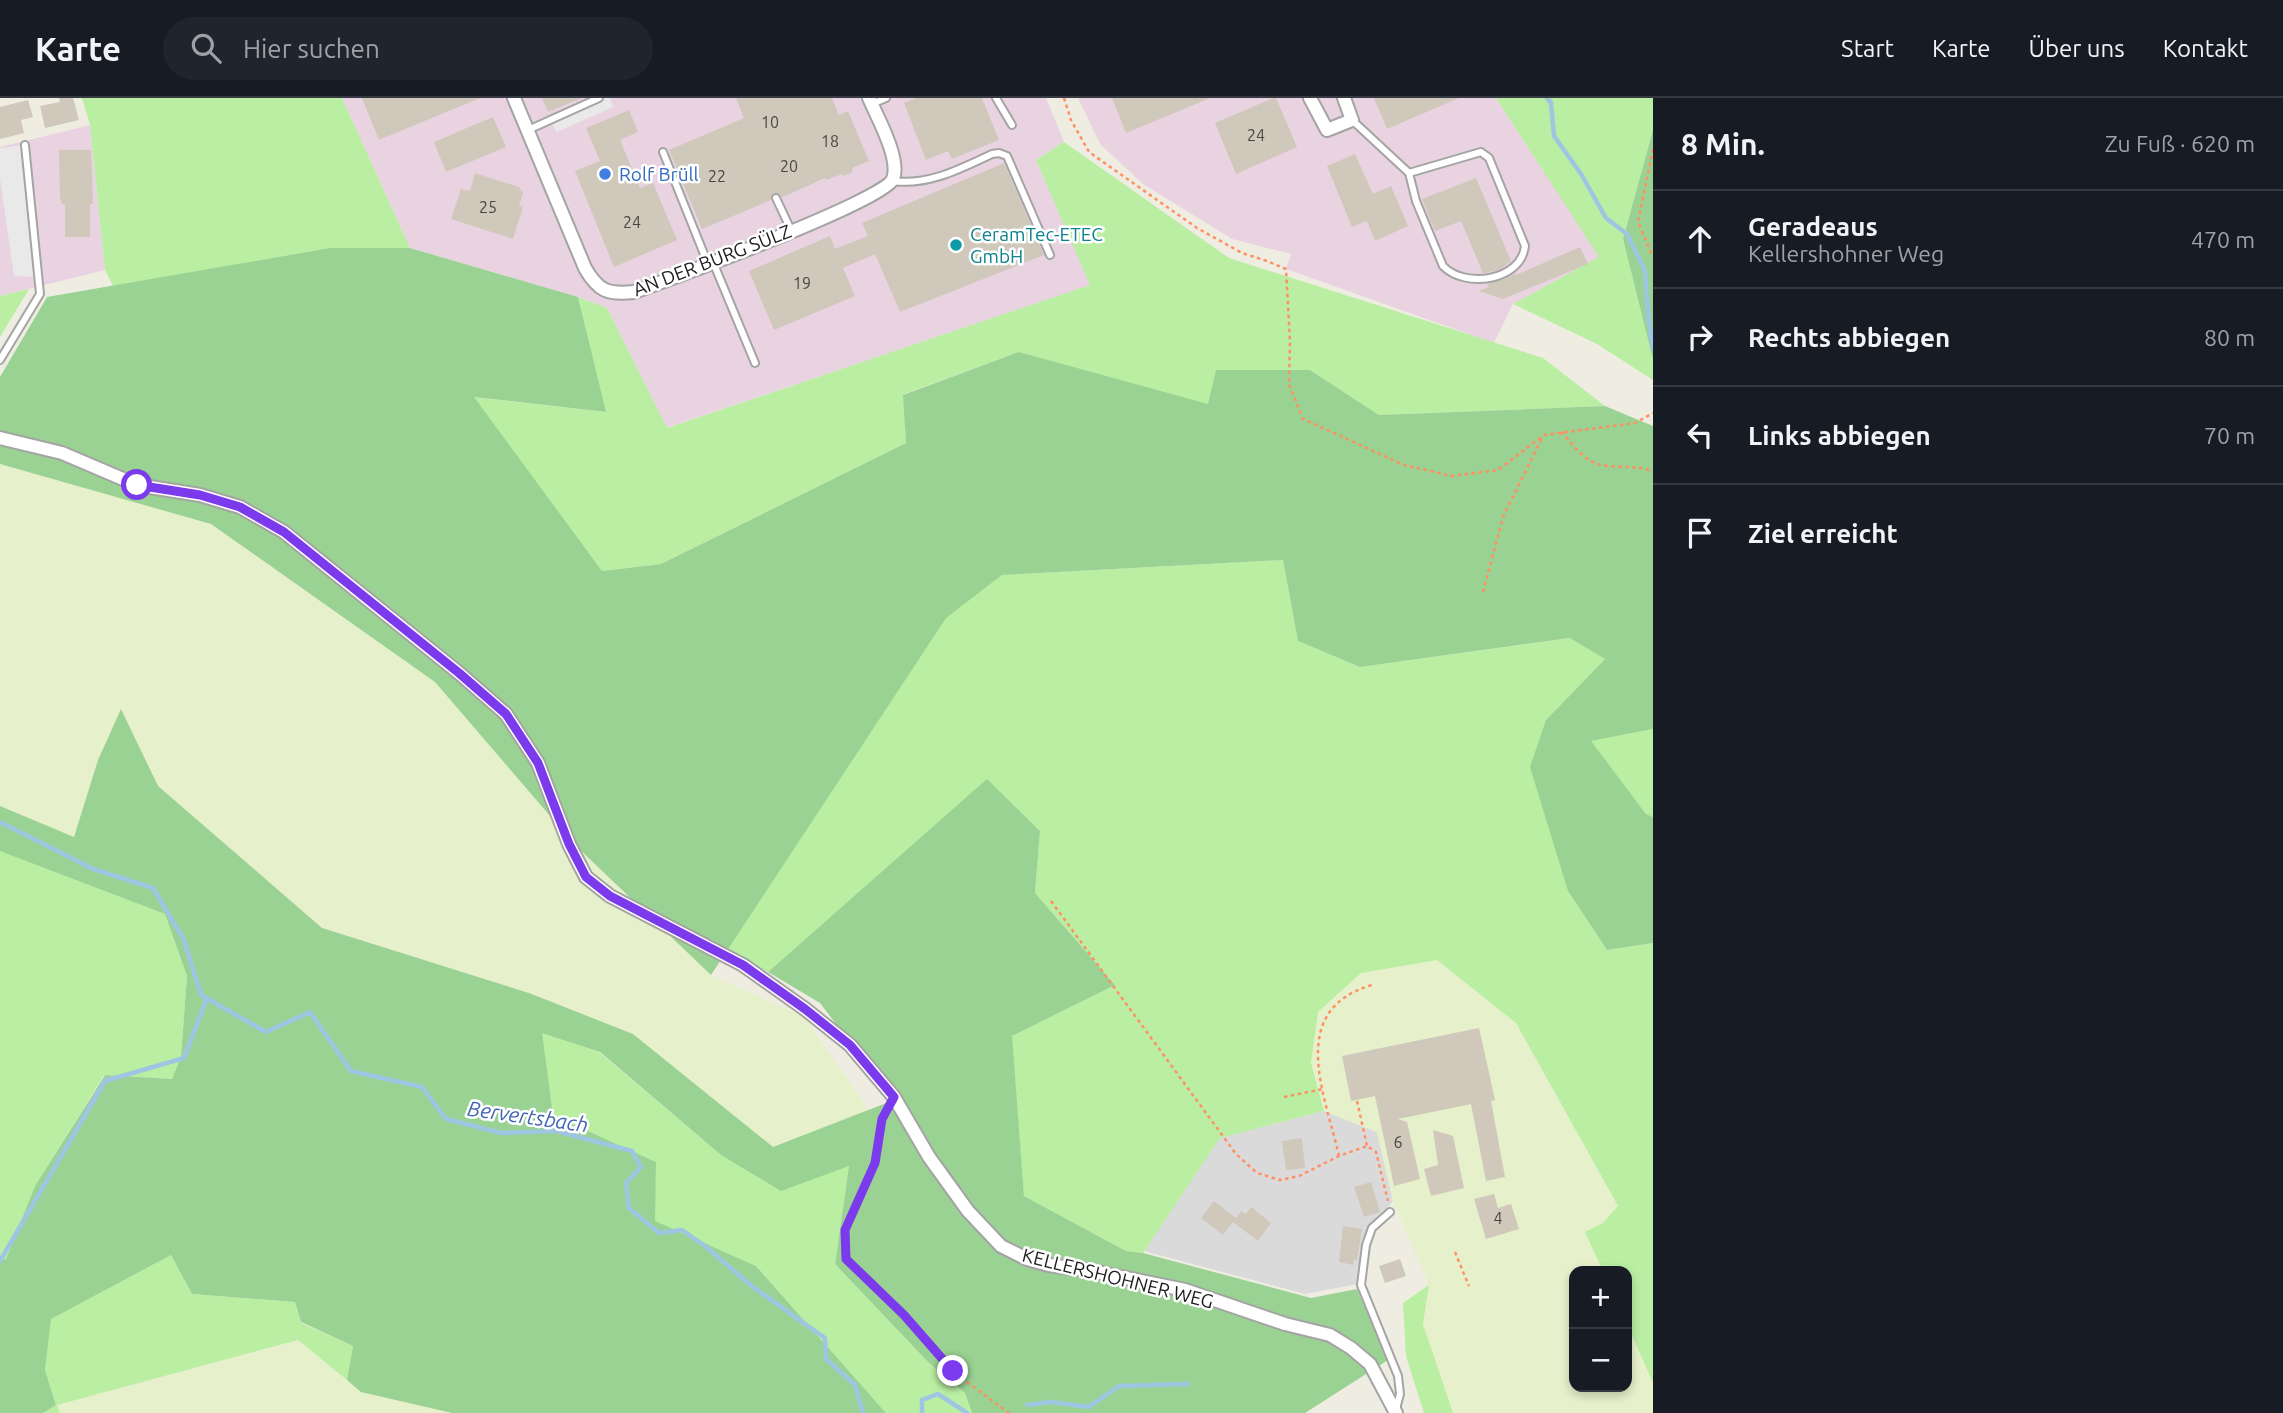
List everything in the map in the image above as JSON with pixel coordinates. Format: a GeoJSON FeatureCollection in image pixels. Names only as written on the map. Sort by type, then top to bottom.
{"type":"FeatureCollection","features":[{"type":"Feature","properties":{"kind":"street","name":"AN DER BURG SÜLZ"},"geometry":{"type":"LineString","coordinates":[[514,98],[584,268],[605,292],[634,292],[710,263],[870,197],[892,181]]}},
{"type":"Feature","properties":{"kind":"street"},"geometry":{"type":"LineString","coordinates":[[1310,98],[1327,130],[1352,120],[1344,98]]}},
{"type":"Feature","properties":{"kind":"street"},"geometry":{"type":"LineString","coordinates":[[870,101],[893,155],[895,170],[892,181]]}},
{"type":"Feature","properties":{"kind":"street","name":"KELLERSHOHNER WEG"},"geometry":{"type":"LineString","coordinates":[[0,438],[62,453],[137,485],[200,495],[240,507],[284,532],[459,673],[506,714],[538,763],[569,844],[586,877],[610,896],[743,965],[850,1045],[894,1097],[929,1157],[968,1211],[1001,1246],[1027,1259],[1049,1265],[1092,1270],[1185,1290],[1285,1324],[1330,1335],[1370,1364],[1396,1412]]}},
{"type":"Feature","properties":{"kind":"lane"},"geometry":{"type":"LineString","coordinates":[[528,130],[599,98]]}},
{"type":"Feature","properties":{"kind":"lane"},"geometry":{"type":"LineString","coordinates":[[870,101],[886,98]]}},
{"type":"Feature","properties":{"kind":"lane"},"geometry":{"type":"LineString","coordinates":[[996,98],[1012,125]]}},
{"type":"Feature","properties":{"kind":"lane"},"geometry":{"type":"LineString","coordinates":[[1352,120],[1409,173],[1416,201],[1443,266],[1450,274],[1479,281],[1512,270],[1518,265],[1525,246],[1489,158],[1481,152],[1409,173]]}},
{"type":"Feature","properties":{"kind":"lane"},"geometry":{"type":"LineString","coordinates":[[0,360],[40,294],[25,145]]}},
{"type":"Feature","properties":{"kind":"lane"},"geometry":{"type":"LineString","coordinates":[[663,152],[755,363]]}},
{"type":"Feature","properties":{"kind":"lane"},"geometry":{"type":"LineString","coordinates":[[892,181],[912,184],[933,179],[992,154],[1007,156],[1049,255]]}},
{"type":"Feature","properties":{"kind":"lane"},"geometry":{"type":"LineString","coordinates":[[776,198],[791,230]]}},
{"type":"Feature","properties":{"kind":"lane"},"geometry":{"type":"LineString","coordinates":[[1390,1212],[1372,1228],[1366,1245],[1362,1285],[1398,1376],[1400,1394],[1396,1412]]}},
{"type":"Feature","properties":{"kind":"path"},"geometry":{"type":"LineString","coordinates":[[1064,98],[1071,120],[1089,152],[1197,228],[1242,253],[1286,270],[1290,342],[1289,384],[1303,419],[1404,465],[1452,476],[1498,470],[1544,435],[1635,423],[1653,413]]}},
{"type":"Feature","properties":{"kind":"path"},"geometry":{"type":"LineString","coordinates":[[1653,149],[1637,222],[1653,257]]}},
{"type":"Feature","properties":{"kind":"path"},"geometry":{"type":"LineString","coordinates":[[1561,432],[1588,460],[1606,466],[1644,467],[1653,472]]}},
{"type":"Feature","properties":{"kind":"path"},"geometry":{"type":"LineString","coordinates":[[1483,592],[1503,517],[1544,435]]}},
{"type":"Feature","properties":{"kind":"path"},"geometry":{"type":"LineString","coordinates":[[1051,901],[1236,1154],[1257,1173],[1280,1180],[1299,1176],[1339,1156],[1367,1146]]}},
{"type":"Feature","properties":{"kind":"path"},"geometry":{"type":"LineString","coordinates":[[1339,1156],[1316,1056],[1318,1031],[1330,1011],[1353,990],[1372,985]]}},
{"type":"Feature","properties":{"kind":"path"},"geometry":{"type":"LineString","coordinates":[[1283,1097],[1323,1089]]}},
{"type":"Feature","properties":{"kind":"path"},"geometry":{"type":"LineString","coordinates":[[894,1097],[882,1119],[875,1163],[845,1230],[846,1259],[904,1315],[953,1371],[1009,1413]]}},
{"type":"Feature","properties":{"kind":"path"},"geometry":{"type":"LineString","coordinates":[[1357,1101],[1367,1146],[1376,1152],[1390,1212]]}},
{"type":"Feature","properties":{"kind":"path"},"geometry":{"type":"LineString","coordinates":[[1455,1252],[1469,1286]]}},
{"type":"Feature","properties":{"kind":"shaded area"},"geometry":{"type":"Polygon","coordinates":[[[342,98],[1046,98],[1064,142],[1036,160],[1091,285],[666,428],[607,308],[410,248],[342,98]]]}},
{"type":"Feature","properties":{"kind":"shaded area"},"geometry":{"type":"Polygon","coordinates":[[[599,98],[610,98],[613,107],[557,132],[550,121],[599,98]]]}},
{"type":"Feature","properties":{"kind":"shaded area"},"geometry":{"type":"Polygon","coordinates":[[[1078,98],[1496,98],[1600,257],[1513,304],[1494,343],[1286,269],[1291,254],[1232,239],[1143,184],[1100,144],[1078,98]]]}},
{"type":"Feature","properties":{"kind":"shaded area"},"geometry":{"type":"Polygon","coordinates":[[[90,125],[105,270],[0,296],[0,147],[90,125]]]}},
{"type":"Feature","properties":{"kind":"shaded area"},"geometry":{"type":"Polygon","coordinates":[[[25,145],[38,277],[14,276],[0,178],[0,148],[25,145]]]}},
{"type":"Feature","properties":{"kind":"shaded area"},"geometry":{"type":"Polygon","coordinates":[[[1324,1111],[1377,1132],[1393,1201],[1364,1235],[1358,1284],[1305,1294],[1140,1250],[1220,1138],[1324,1111]]]}},
{"type":"Feature","properties":{"kind":"green space"},"geometry":{"type":"Polygon","coordinates":[[[82,98],[342,98],[410,248],[330,248],[113,286],[105,270],[90,125],[82,98]]]}},
{"type":"Feature","properties":{"kind":"green space"},"geometry":{"type":"Polygon","coordinates":[[[1496,98],[1653,98],[1653,130],[1623,239],[1653,360],[1653,380],[1597,344],[1513,304],[1599,257],[1496,98]]]}},
{"type":"Feature","properties":{"kind":"green space"},"geometry":{"type":"Polygon","coordinates":[[[1653,130],[1653,360],[1623,239],[1653,130]]]}},
{"type":"Feature","properties":{"kind":"green space"},"geometry":{"type":"Polygon","coordinates":[[[1064,142],[1229,258],[1543,358],[1605,406],[1379,415],[1310,370],[1208,405],[1019,352],[904,394],[906,443],[661,564],[602,571],[473,397],[605,412],[578,297],[607,308],[667,428],[1090,285],[1036,160],[1064,142]]]}},
{"type":"Feature","properties":{"kind":"green space"},"geometry":{"type":"Polygon","coordinates":[[[330,248],[410,248],[578,297],[606,412],[474,397],[602,571],[661,564],[906,443],[903,395],[1019,352],[1208,404],[1216,370],[1310,370],[1379,415],[1605,406],[1653,426],[1653,729],[1591,741],[1646,814],[1653,817],[1653,943],[1607,950],[1568,891],[1530,767],[1546,720],[1605,659],[1570,638],[1360,667],[1298,641],[1283,560],[1002,575],[946,618],[711,975],[575,845],[435,682],[211,524],[0,464],[0,377],[47,297],[330,248]]]}},
{"type":"Feature","properties":{"kind":"green space"},"geometry":{"type":"Polygon","coordinates":[[[29,289],[0,337],[0,296],[29,289]]]}},
{"type":"Feature","properties":{"kind":"green space"},"geometry":{"type":"Polygon","coordinates":[[[0,464],[211,524],[435,682],[575,845],[711,975],[804,1017],[869,1110],[773,1147],[633,1034],[529,993],[322,928],[158,786],[122,710],[98,760],[74,837],[0,806],[0,464]]]}},
{"type":"Feature","properties":{"kind":"green space"},"geometry":{"type":"Polygon","coordinates":[[[1283,560],[1298,641],[1360,667],[1571,638],[1605,659],[1546,720],[1568,891],[1607,950],[1653,943],[1653,1383],[1632,1335],[1632,1266],[1601,1266],[1585,1232],[1603,1223],[1618,1206],[1516,1023],[1437,960],[1361,973],[1318,1012],[1311,1063],[1324,1111],[1220,1138],[1143,1253],[1126,1251],[1024,1196],[1011,1036],[1115,985],[1035,893],[1040,831],[987,780],[768,972],[726,950],[946,617],[1002,575],[1283,560]]]}},
{"type":"Feature","properties":{"kind":"green space"},"geometry":{"type":"Polygon","coordinates":[[[121,709],[158,786],[322,928],[529,993],[633,1034],[773,1147],[894,1100],[820,1003],[768,972],[987,779],[1040,831],[1035,893],[1115,985],[1012,1036],[1024,1196],[1126,1251],[1143,1253],[1311,1298],[1357,1289],[1388,1360],[1305,1413],[972,1413],[965,1393],[927,1361],[835,1264],[849,1166],[781,1191],[721,1155],[600,1052],[542,1033],[553,1115],[656,1162],[655,1221],[756,1266],[886,1413],[452,1413],[361,1392],[347,1380],[353,1346],[301,1322],[295,1302],[192,1294],[171,1255],[51,1319],[45,1370],[56,1405],[43,1413],[0,1413],[0,1260],[6,1259],[35,1186],[105,1075],[172,1079],[181,1057],[187,976],[165,914],[0,851],[0,806],[74,837],[98,760],[121,709]]]}},
{"type":"Feature","properties":{"kind":"green space"},"geometry":{"type":"Polygon","coordinates":[[[1653,729],[1653,817],[1646,814],[1590,741],[1653,729]]]}},
{"type":"Feature","properties":{"kind":"green space"},"geometry":{"type":"Polygon","coordinates":[[[0,850],[165,914],[187,976],[181,1057],[173,1079],[104,1075],[35,1186],[6,1260],[0,1260],[0,850]]]}},
{"type":"Feature","properties":{"kind":"green space"},"geometry":{"type":"Polygon","coordinates":[[[1437,960],[1516,1023],[1618,1207],[1603,1223],[1586,1232],[1601,1266],[1569,1266],[1569,1392],[1632,1392],[1632,1335],[1653,1383],[1653,1413],[1453,1413],[1423,1324],[1429,1285],[1393,1201],[1377,1132],[1324,1111],[1311,1063],[1318,1012],[1361,973],[1437,960]]]}},
{"type":"Feature","properties":{"kind":"green space"},"geometry":{"type":"Polygon","coordinates":[[[541,1032],[599,1052],[721,1155],[849,1166],[835,1264],[927,1361],[965,1393],[972,1413],[886,1413],[756,1266],[654,1221],[656,1162],[553,1115],[541,1032]]]}},
{"type":"Feature","properties":{"kind":"green space"},"geometry":{"type":"Polygon","coordinates":[[[171,1255],[192,1294],[295,1302],[301,1323],[353,1346],[347,1380],[298,1340],[57,1405],[60,1413],[43,1413],[56,1405],[45,1370],[50,1319],[171,1255]]]}},
{"type":"Feature","properties":{"kind":"green space"},"geometry":{"type":"Polygon","coordinates":[[[1429,1285],[1423,1324],[1453,1413],[1424,1413],[1406,1356],[1403,1303],[1429,1285]]]}},
{"type":"Feature","properties":{"kind":"green space"},"geometry":{"type":"Polygon","coordinates":[[[298,1340],[361,1392],[452,1413],[60,1413],[56,1405],[298,1340]]]}},
{"type":"Feature","properties":{"kind":"building"},"geometry":{"type":"Polygon","coordinates":[[[59,98],[73,98],[79,120],[45,128],[40,106],[60,102],[59,98]]]}},
{"type":"Feature","properties":{"kind":"building"},"geometry":{"type":"Polygon","coordinates":[[[362,98],[480,98],[379,140],[362,98]]]}},
{"type":"Feature","properties":{"kind":"building"},"geometry":{"type":"Polygon","coordinates":[[[542,98],[582,98],[548,112],[542,98]]]}},
{"type":"Feature","properties":{"kind":"building"},"geometry":{"type":"Polygon","coordinates":[[[736,98],[832,98],[839,115],[848,111],[869,161],[852,168],[853,172],[826,180],[825,178],[783,197],[774,193],[771,200],[702,229],[669,150],[744,118],[736,98]]]}},
{"type":"Feature","properties":{"kind":"building"},"geometry":{"type":"Polygon","coordinates":[[[916,98],[982,98],[999,140],[952,159],[948,151],[926,160],[904,103],[916,98]]]}},
{"type":"Feature","properties":{"kind":"building"},"geometry":{"type":"Polygon","coordinates":[[[1112,98],[1210,98],[1126,133],[1112,98]]]}},
{"type":"Feature","properties":{"kind":"building"},"geometry":{"type":"Polygon","coordinates":[[[1276,98],[1297,147],[1236,174],[1215,123],[1276,98]]]}},
{"type":"Feature","properties":{"kind":"building"},"geometry":{"type":"Polygon","coordinates":[[[1374,98],[1459,98],[1387,129],[1374,98]]]}},
{"type":"Feature","properties":{"kind":"building"},"geometry":{"type":"Polygon","coordinates":[[[28,100],[33,117],[21,120],[24,133],[0,139],[0,107],[28,100]]]}},
{"type":"Feature","properties":{"kind":"building"},"geometry":{"type":"Polygon","coordinates":[[[629,110],[638,132],[620,140],[640,188],[653,183],[677,240],[614,267],[575,171],[600,161],[586,128],[629,110]]]}},
{"type":"Feature","properties":{"kind":"building"},"geometry":{"type":"Polygon","coordinates":[[[493,117],[506,147],[446,172],[434,142],[493,117]]]}},
{"type":"Feature","properties":{"kind":"building"},"geometry":{"type":"Polygon","coordinates":[[[59,150],[91,150],[93,204],[90,204],[90,237],[65,237],[65,204],[62,204],[60,198],[59,150]]]}},
{"type":"Feature","properties":{"kind":"building"},"geometry":{"type":"Polygon","coordinates":[[[1355,154],[1373,194],[1391,186],[1408,226],[1375,241],[1367,221],[1352,227],[1327,166],[1355,154]]]}},
{"type":"Feature","properties":{"kind":"building","name":"CeramTec-ETEC GmbH"},"geometry":{"type":"Polygon","coordinates":[[[1004,163],[1044,255],[900,312],[875,254],[843,268],[855,296],[774,330],[749,271],[830,236],[835,249],[868,236],[862,223],[1004,163]]]}},
{"type":"Feature","properties":{"kind":"building"},"geometry":{"type":"Polygon","coordinates":[[[475,173],[519,187],[523,193],[519,206],[523,207],[513,239],[451,219],[461,189],[470,191],[475,173]]]}},
{"type":"Feature","properties":{"kind":"building"},"geometry":{"type":"Polygon","coordinates":[[[1476,178],[1511,261],[1501,269],[1483,273],[1461,221],[1435,231],[1422,199],[1476,178]]]}},
{"type":"Feature","properties":{"kind":"building"},"geometry":{"type":"Polygon","coordinates":[[[1580,247],[1588,264],[1503,299],[1479,291],[1489,287],[1487,284],[1516,275],[1580,247]]]}},
{"type":"Feature","properties":{"kind":"building"},"geometry":{"type":"Polygon","coordinates":[[[1479,1028],[1495,1100],[1491,1101],[1505,1177],[1486,1181],[1471,1104],[1398,1119],[1407,1122],[1420,1179],[1394,1186],[1375,1096],[1351,1101],[1342,1056],[1479,1028]]]}},
{"type":"Feature","properties":{"kind":"building"},"geometry":{"type":"Polygon","coordinates":[[[1433,1130],[1453,1136],[1464,1188],[1431,1196],[1424,1169],[1438,1165],[1433,1130]]]}},
{"type":"Feature","properties":{"kind":"building"},"geometry":{"type":"Polygon","coordinates":[[[1302,1138],[1305,1168],[1286,1170],[1282,1141],[1302,1138]]]}},
{"type":"Feature","properties":{"kind":"building"},"geometry":{"type":"Polygon","coordinates":[[[1371,1182],[1380,1212],[1364,1217],[1354,1187],[1371,1182]]]}},
{"type":"Feature","properties":{"kind":"building"},"geometry":{"type":"Polygon","coordinates":[[[1494,1194],[1498,1208],[1511,1204],[1519,1229],[1486,1239],[1474,1199],[1494,1194]]]}},
{"type":"Feature","properties":{"kind":"building"},"geometry":{"type":"Polygon","coordinates":[[[1214,1201],[1236,1218],[1241,1211],[1246,1214],[1251,1207],[1271,1223],[1258,1241],[1233,1222],[1223,1235],[1201,1218],[1214,1201]]]}},
{"type":"Feature","properties":{"kind":"building"},"geometry":{"type":"Polygon","coordinates":[[[1343,1226],[1362,1229],[1357,1260],[1354,1260],[1353,1265],[1339,1262],[1343,1226]]]}},
{"type":"Feature","properties":{"kind":"building"},"geometry":{"type":"Polygon","coordinates":[[[1400,1259],[1406,1276],[1385,1283],[1379,1266],[1400,1259]]]}},
{"type":"Feature","properties":{"kind":"waterway"},"geometry":{"type":"LineString","coordinates":[[1547,98],[1551,103],[1554,136],[1581,174],[1606,218],[1627,234],[1645,271],[1653,349]]}},
{"type":"Feature","properties":{"kind":"waterway","name":"Bervertsbach"},"geometry":{"type":"LineString","coordinates":[[0,822],[93,869],[153,888],[184,940],[201,995],[266,1032],[310,1012],[351,1071],[422,1087],[446,1119],[501,1133],[556,1131],[632,1151],[641,1167],[626,1183],[629,1208],[659,1233],[682,1230],[753,1287],[825,1338],[826,1359],[855,1385],[863,1413]]}},
{"type":"Feature","properties":{"kind":"waterway"},"geometry":{"type":"LineString","coordinates":[[0,1261],[105,1081],[184,1058],[207,998]]}},
{"type":"Feature","properties":{"kind":"waterway"},"geometry":{"type":"LineString","coordinates":[[1027,1405],[1051,1402],[1089,1407],[1119,1386],[1188,1384]]}},
{"type":"Feature","properties":{"kind":"waterway","name":"Bervertsbach"},"geometry":{"type":"LineString","coordinates":[[922,1413],[922,1400],[938,1394],[967,1413]]}},
{"type":"Feature","properties":{"kind":"place","name":"Rolf Brüll"},"geometry":{"type":"Point","coordinates":[605,174]}},
{"type":"Feature","properties":{"kind":"place","name":"CeramTec-ETEC GmbH"},"geometry":{"type":"Point","coordinates":[956,245]}},
{"type":"Feature","properties":{"kind":"route"},"geometry":{"type":"LineString","coordinates":[[137,485],[200,495],[240,507],[284,532],[506,714],[538,763],[569,844],[586,877],[610,896],[743,965],[850,1045],[894,1097],[882,1119],[875,1163],[845,1230],[846,1259],[904,1315],[953,1371]]}}]}
